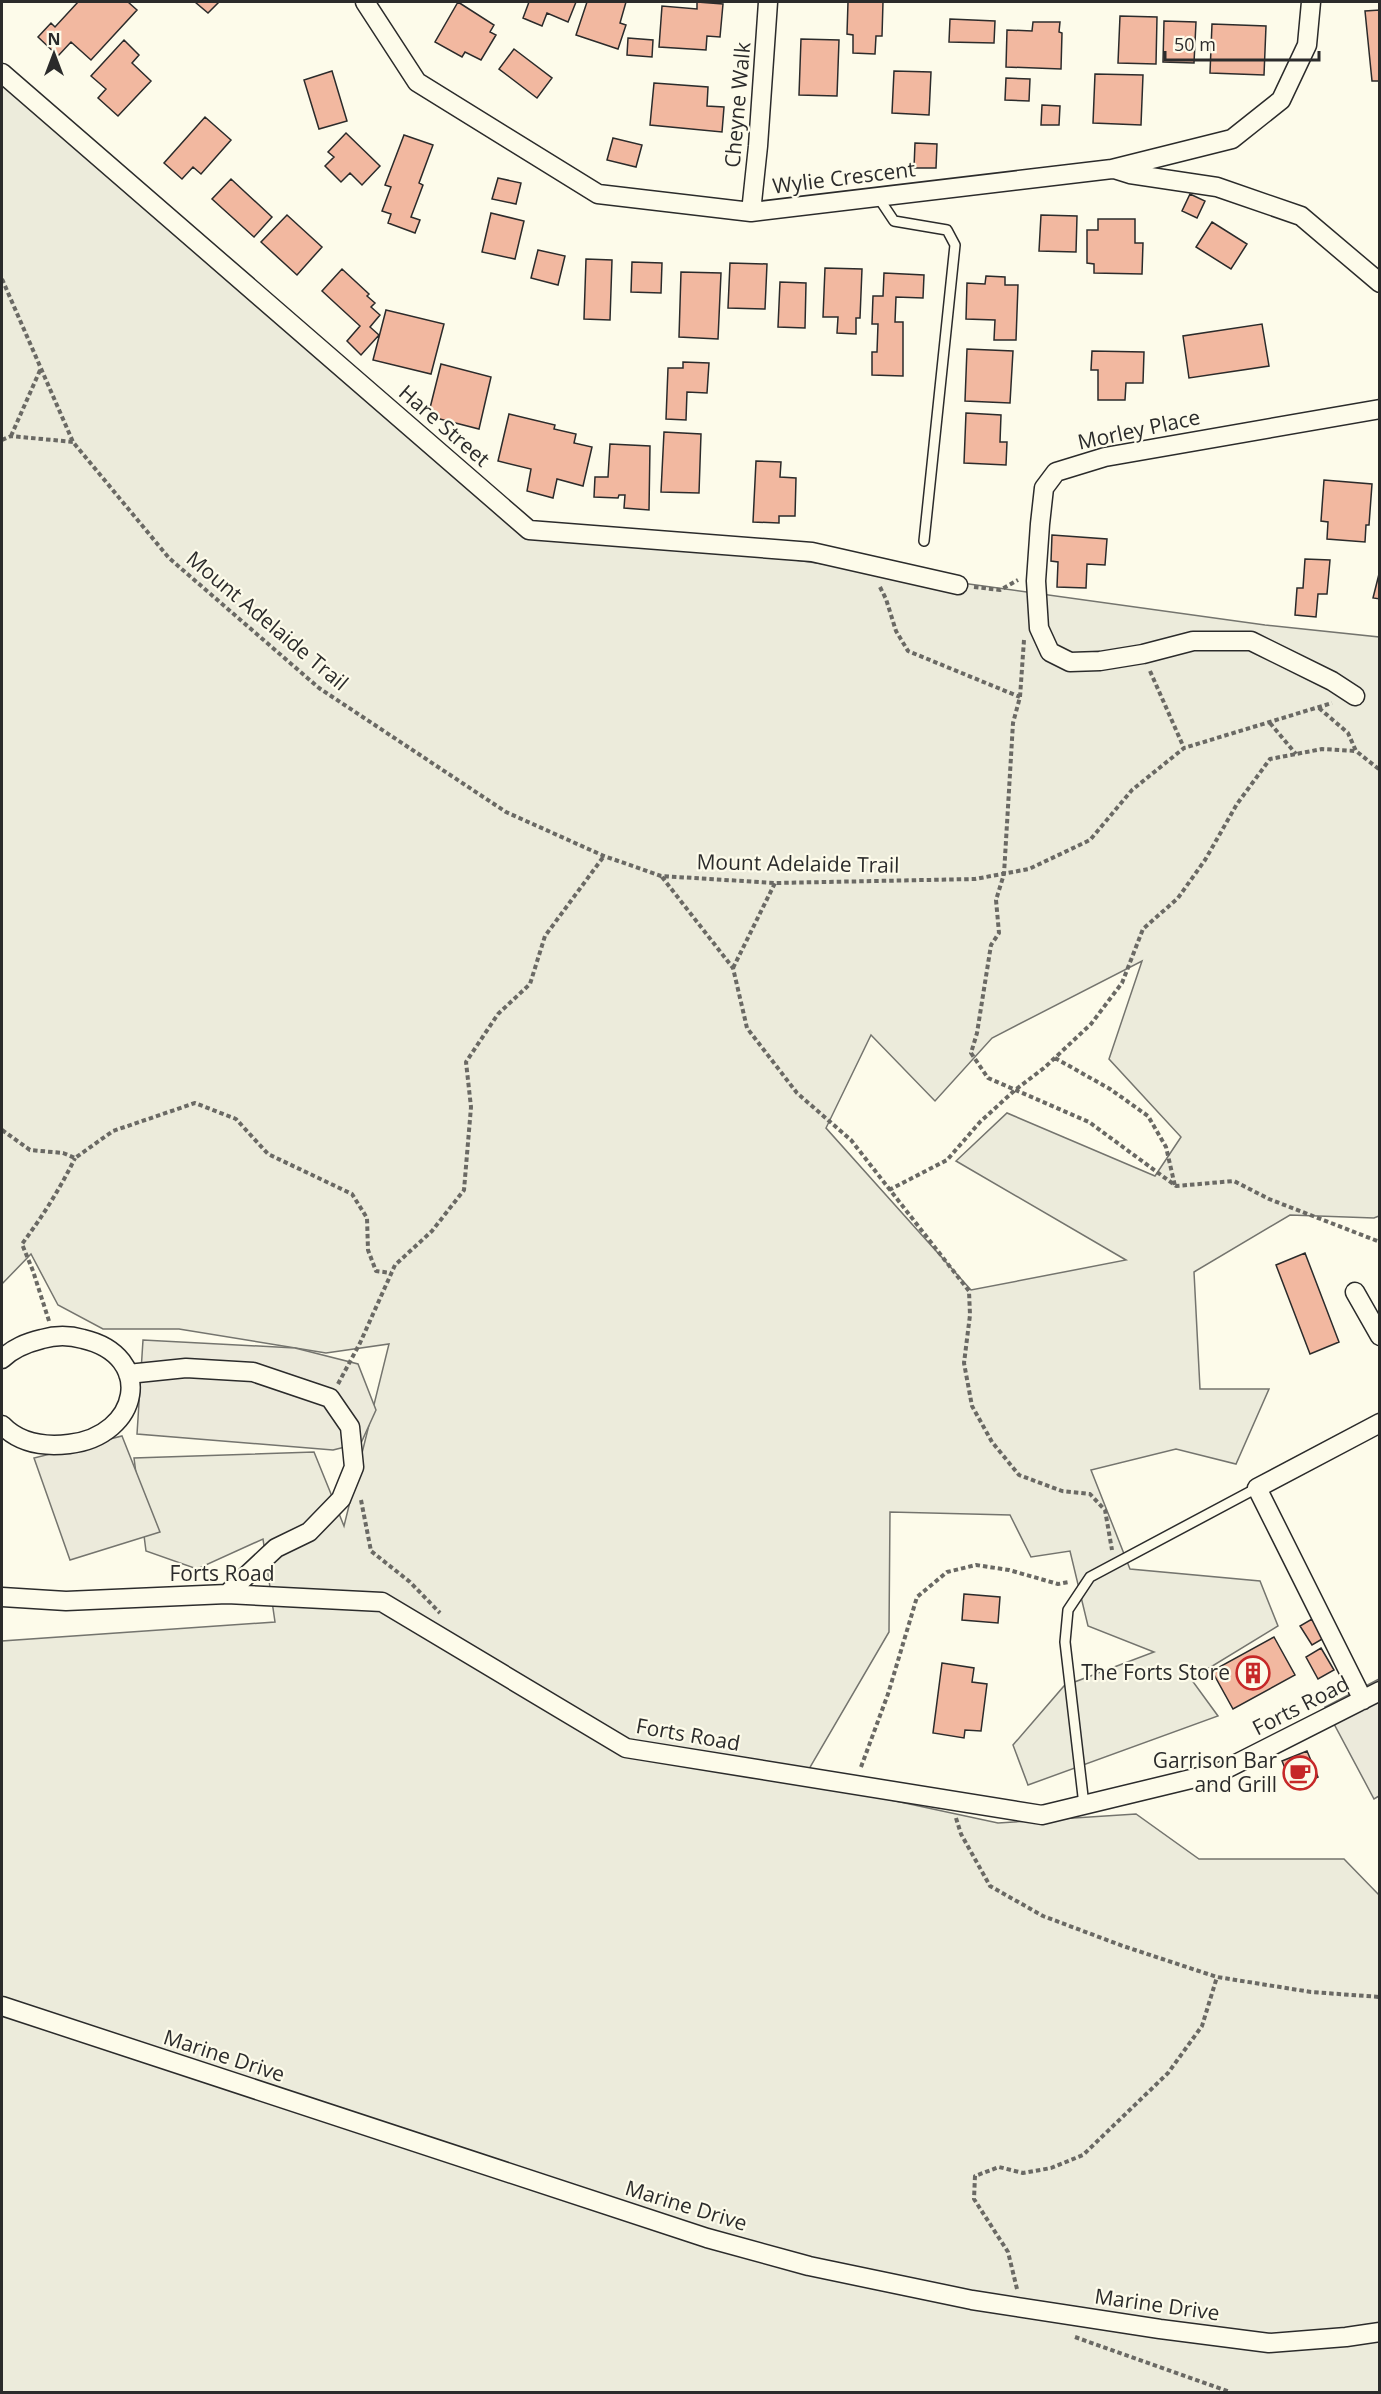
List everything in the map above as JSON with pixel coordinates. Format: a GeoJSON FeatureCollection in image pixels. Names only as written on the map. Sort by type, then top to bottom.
{"type":"FeatureCollection","features":[{"type":"Feature","properties":{"kind":"street","name":"Wylie Crescent"},"geometry":{"type":"LineString","coordinates":[[365,2],[417,82],[598,194],[751,212],[1112,169],[1232,139],[1281,100],[1307,45],[1311,2]]}},
{"type":"Feature","properties":{"kind":"street","name":"Cheyne Walk"},"geometry":{"type":"LineString","coordinates":[[751,212],[768,2]]}},
{"type":"Feature","properties":{"kind":"street","name":"Hare Street"},"geometry":{"type":"LineString","coordinates":[[2,73],[529,530],[812,552],[958,585]]}},
{"type":"Feature","properties":{"kind":"street"},"geometry":{"type":"LineString","coordinates":[[1112,169],[1130,174],[1217,187],[1301,216],[1380,283]]}},
{"type":"Feature","properties":{"kind":"street","name":"Morley Place"},"geometry":{"type":"LineString","coordinates":[[1355,696],[1332,681],[1251,641],[1193,641],[1143,654],[1100,661],[1070,662],[1050,652],[1039,628],[1036,568],[1044,488],[1056,472],[1106,457],[1380,410]]}},
{"type":"Feature","properties":{"kind":"street"},"geometry":{"type":"LineString","coordinates":[[1355,1292],[1380,1336]]}},
{"type":"Feature","properties":{"kind":"street"},"geometry":{"type":"LineString","coordinates":[[2,1359],[10,1351],[25,1344],[54,1336],[97,1342],[119,1357],[128,1374],[131,1390],[128,1405],[116,1425],[94,1437],[75,1443],[37,1444],[13,1434],[2,1425]]}},
{"type":"Feature","properties":{"kind":"street"},"geometry":{"type":"LineString","coordinates":[[128,1374],[186,1368],[253,1372],[330,1398],[350,1427],[354,1467],[342,1499],[309,1532],[276,1548],[227,1593]]}},
{"type":"Feature","properties":{"kind":"street"},"geometry":{"type":"LineString","coordinates":[[1363,1700],[1257,1488],[1380,1424]]}},
{"type":"Feature","properties":{"kind":"street","name":"Forts Road"},"geometry":{"type":"LineString","coordinates":[[2,1598],[66,1601],[227,1593],[382,1602],[626,1748],[1042,1815],[1220,1772],[1380,1691]]}},
{"type":"Feature","properties":{"kind":"street","name":"Marine Drive"},"geometry":{"type":"LineString","coordinates":[[2,2006],[707,2238],[809,2266],[972,2300],[1269,2343],[1380,2332]]}},
{"type":"Feature","properties":{"kind":"lane"},"geometry":{"type":"LineString","coordinates":[[878,197],[894,220],[947,230],[955,245],[924,541]]}},
{"type":"Feature","properties":{"kind":"lane"},"geometry":{"type":"LineString","coordinates":[[1084,1805],[1065,1642],[1068,1610],[1090,1578],[1257,1488]]}},
{"type":"Feature","properties":{"kind":"path","name":"Mount Adelaide Trail"},"geometry":{"type":"LineString","coordinates":[[2,279],[73,442],[169,558],[319,688],[506,812],[604,856],[662,876],[775,884],[975,879],[1029,869],[1090,840],[1132,790],[1184,748],[1319,708],[1348,733],[1356,751],[1380,770]]}},
{"type":"Feature","properties":{"kind":"path"},"geometry":{"type":"LineString","coordinates":[[11,436],[41,368]]}},
{"type":"Feature","properties":{"kind":"path"},"geometry":{"type":"LineString","coordinates":[[2,440],[11,436],[73,442]]}},
{"type":"Feature","properties":{"kind":"path"},"geometry":{"type":"LineString","coordinates":[[865,564],[886,599],[896,631],[908,651],[1020,697]]}},
{"type":"Feature","properties":{"kind":"path"},"geometry":{"type":"LineString","coordinates":[[958,585],[1000,590],[1036,568]]}},
{"type":"Feature","properties":{"kind":"path"},"geometry":{"type":"LineString","coordinates":[[1039,628],[1023,641],[1020,697],[1013,723],[1004,874],[996,900],[999,933],[991,945],[977,1033],[971,1053],[988,1078],[1089,1122],[1176,1186],[1234,1181],[1269,1199],[1380,1242]]}},
{"type":"Feature","properties":{"kind":"path"},"geometry":{"type":"LineString","coordinates":[[1143,654],[1184,748]]}},
{"type":"Feature","properties":{"kind":"path"},"geometry":{"type":"LineString","coordinates":[[1270,723],[1296,754]]}},
{"type":"Feature","properties":{"kind":"path"},"geometry":{"type":"LineString","coordinates":[[889,1190],[947,1160],[980,1122],[1055,1058],[1090,1024],[1122,983],[1143,928],[1178,898],[1205,860],[1236,804],[1270,759],[1322,749],[1356,751]]}},
{"type":"Feature","properties":{"kind":"path"},"geometry":{"type":"LineString","coordinates":[[330,1398],[360,1343],[395,1265],[432,1232],[464,1190],[471,1107],[466,1062],[498,1014],[530,984],[545,936],[604,856]]}},
{"type":"Feature","properties":{"kind":"path"},"geometry":{"type":"LineString","coordinates":[[662,876],[733,968],[747,1028],[797,1093],[851,1140],[969,1291],[970,1315],[964,1363],[972,1406],[992,1442],[1019,1475],[1062,1491],[1090,1494],[1105,1510],[1115,1564]]}},
{"type":"Feature","properties":{"kind":"path"},"geometry":{"type":"LineString","coordinates":[[733,968],[775,884]]}},
{"type":"Feature","properties":{"kind":"path"},"geometry":{"type":"LineString","coordinates":[[1055,1058],[1110,1089],[1148,1116],[1166,1147],[1176,1186]]}},
{"type":"Feature","properties":{"kind":"path"},"geometry":{"type":"LineString","coordinates":[[54,1336],[22,1244],[47,1210],[75,1158],[113,1131],[195,1102],[236,1119],[268,1154],[352,1194],[367,1218],[368,1250],[376,1271],[391,1274]]}},
{"type":"Feature","properties":{"kind":"path"},"geometry":{"type":"LineString","coordinates":[[2,1130],[30,1150],[63,1153],[75,1158]]}},
{"type":"Feature","properties":{"kind":"path"},"geometry":{"type":"LineString","coordinates":[[361,1498],[371,1551],[410,1582],[445,1618]]}},
{"type":"Feature","properties":{"kind":"path"},"geometry":{"type":"LineString","coordinates":[[855,1785],[888,1694],[916,1597],[947,1572],[976,1565],[1009,1570],[1058,1584],[1090,1578]]}},
{"type":"Feature","properties":{"kind":"path"},"geometry":{"type":"LineString","coordinates":[[951,1800],[961,1834],[990,1886],[1042,1916],[1217,1977],[1311,1992],[1380,1997]]}},
{"type":"Feature","properties":{"kind":"path"},"geometry":{"type":"LineString","coordinates":[[1022,2308],[1008,2252],[974,2199],[975,2176],[999,2167],[1023,2173],[1051,2168],[1083,2156],[1168,2073],[1202,2026],[1217,1977]]}},
{"type":"Feature","properties":{"kind":"path"},"geometry":{"type":"LineString","coordinates":[[1072,2335],[1230,2392]]}},
{"type":"Feature","properties":{"kind":"shaded area"},"geometry":{"type":"Polygon","coordinates":[[[2,69],[520,522],[1265,625],[1379,637],[1379,1216],[1374,1218],[1290,1215],[1194,1272],[1200,1389],[1269,1389],[1236,1464],[1176,1449],[1091,1470],[1130,1569],[1260,1581],[1278,1626],[1191,1679],[1218,1716],[1028,1785],[1013,1745],[1064,1686],[1154,1652],[1088,1626],[1070,1551],[1031,1557],[1010,1515],[890,1512],[889,1632],[802,1781],[998,1823],[1136,1814],[1199,1859],[1344,1859],[1379,1895],[1379,2392],[2,2392],[2,1641],[275,1622],[263,1539],[197,1569],[146,1551],[134,1458],[314,1452],[344,1526],[389,1344],[326,1353],[179,1329],[103,1329],[58,1305],[31,1254],[2,1284],[2,69]],[[1142,961],[992,1038],[935,1101],[871,1035],[826,1128],[971,1290],[1126,1260],[956,1161],[1007,1113],[1155,1176],[1181,1137],[1109,1059],[1142,961]]]}},
{"type":"Feature","properties":{"kind":"shaded area"},"geometry":{"type":"Polygon","coordinates":[[[143,1340],[295,1348],[358,1364],[376,1410],[361,1443],[333,1450],[137,1434],[143,1340]]]}},
{"type":"Feature","properties":{"kind":"shaded area"},"geometry":{"type":"Polygon","coordinates":[[[122,1436],[160,1532],[70,1560],[34,1458],[122,1436]]]}},
{"type":"Feature","properties":{"kind":"shaded area"},"geometry":{"type":"Polygon","coordinates":[[[1379,1679],[1379,1796],[1374,1799],[1325,1707],[1379,1679]]]}},
{"type":"Feature","properties":{"kind":"building"},"geometry":{"type":"Polygon","coordinates":[[[78,2],[128,2],[137,10],[91,60],[71,42],[58,56],[38,37],[51,23],[55,27],[78,2]]]}},
{"type":"Feature","properties":{"kind":"building"},"geometry":{"type":"Polygon","coordinates":[[[195,2],[219,2],[208,13],[195,2]]]}},
{"type":"Feature","properties":{"kind":"building"},"geometry":{"type":"Polygon","coordinates":[[[458,2],[494,25],[490,32],[496,35],[481,60],[465,52],[462,57],[435,42],[458,2]]]}},
{"type":"Feature","properties":{"kind":"building"},"geometry":{"type":"Polygon","coordinates":[[[529,2],[576,2],[568,22],[547,13],[542,26],[523,18],[529,2]]]}},
{"type":"Feature","properties":{"kind":"building"},"geometry":{"type":"Polygon","coordinates":[[[587,2],[626,2],[620,23],[626,25],[618,49],[576,35],[587,2]]]}},
{"type":"Feature","properties":{"kind":"building"},"geometry":{"type":"Polygon","coordinates":[[[697,2],[723,4],[720,37],[707,36],[706,50],[659,47],[662,6],[697,9],[697,2]]]}},
{"type":"Feature","properties":{"kind":"building"},"geometry":{"type":"Polygon","coordinates":[[[848,2],[883,2],[882,36],[876,36],[875,54],[853,53],[853,35],[847,34],[848,2]]]}},
{"type":"Feature","properties":{"kind":"building"},"geometry":{"type":"Polygon","coordinates":[[[1380,10],[1380,81],[1372,81],[1365,11],[1380,10]]]}},
{"type":"Feature","properties":{"kind":"building"},"geometry":{"type":"Polygon","coordinates":[[[1120,16],[1157,17],[1156,64],[1118,63],[1120,16]]]}},
{"type":"Feature","properties":{"kind":"building"},"geometry":{"type":"Polygon","coordinates":[[[950,19],[995,21],[994,43],[949,42],[950,19]]]}},
{"type":"Feature","properties":{"kind":"building"},"geometry":{"type":"Polygon","coordinates":[[[1164,21],[1196,22],[1194,63],[1163,62],[1164,21]]]}},
{"type":"Feature","properties":{"kind":"building"},"geometry":{"type":"Polygon","coordinates":[[[1033,22],[1060,22],[1061,69],[1006,67],[1007,30],[1032,31],[1033,22]]]}},
{"type":"Feature","properties":{"kind":"building"},"geometry":{"type":"Polygon","coordinates":[[[1212,24],[1266,26],[1264,75],[1210,73],[1212,24]]]}},
{"type":"Feature","properties":{"kind":"building"},"geometry":{"type":"Polygon","coordinates":[[[628,38],[653,40],[652,57],[627,55],[628,38]]]}},
{"type":"Feature","properties":{"kind":"building"},"geometry":{"type":"Polygon","coordinates":[[[801,39],[839,40],[837,96],[799,95],[801,39]]]}},
{"type":"Feature","properties":{"kind":"building"},"geometry":{"type":"Polygon","coordinates":[[[124,40],[139,55],[132,63],[151,81],[118,116],[98,98],[106,89],[91,76],[124,40]]]}},
{"type":"Feature","properties":{"kind":"building"},"geometry":{"type":"Polygon","coordinates":[[[514,49],[552,78],[537,98],[499,69],[514,49]]]}},
{"type":"Feature","properties":{"kind":"building"},"geometry":{"type":"Polygon","coordinates":[[[332,71],[347,121],[319,129],[304,80],[332,71]]]}},
{"type":"Feature","properties":{"kind":"building"},"geometry":{"type":"Polygon","coordinates":[[[894,71],[931,72],[929,115],[892,113],[894,71]]]}},
{"type":"Feature","properties":{"kind":"building"},"geometry":{"type":"Polygon","coordinates":[[[1095,74],[1143,75],[1141,125],[1093,123],[1095,74]]]}},
{"type":"Feature","properties":{"kind":"building"},"geometry":{"type":"Polygon","coordinates":[[[1006,78],[1030,79],[1029,101],[1005,100],[1006,78]]]}},
{"type":"Feature","properties":{"kind":"building"},"geometry":{"type":"Polygon","coordinates":[[[654,83],[708,87],[707,106],[724,107],[722,132],[650,125],[654,83]]]}},
{"type":"Feature","properties":{"kind":"building"},"geometry":{"type":"Polygon","coordinates":[[[1042,105],[1060,106],[1059,125],[1041,125],[1042,105]]]}},
{"type":"Feature","properties":{"kind":"building"},"geometry":{"type":"Polygon","coordinates":[[[205,117],[231,140],[201,174],[193,167],[182,179],[164,163],[205,117]]]}},
{"type":"Feature","properties":{"kind":"building"},"geometry":{"type":"Polygon","coordinates":[[[346,133],[380,166],[362,185],[350,173],[341,182],[325,166],[334,157],[328,152],[346,133]]]}},
{"type":"Feature","properties":{"kind":"building"},"geometry":{"type":"Polygon","coordinates":[[[404,135],[433,145],[419,183],[423,185],[411,217],[420,220],[415,233],[388,223],[391,214],[382,211],[391,187],[385,185],[404,135]]]}},
{"type":"Feature","properties":{"kind":"building"},"geometry":{"type":"Polygon","coordinates":[[[613,138],[642,145],[636,167],[607,160],[613,138]]]}},
{"type":"Feature","properties":{"kind":"building"},"geometry":{"type":"Polygon","coordinates":[[[915,143],[937,144],[936,168],[914,168],[915,143]]]}},
{"type":"Feature","properties":{"kind":"building"},"geometry":{"type":"Polygon","coordinates":[[[498,178],[521,183],[516,204],[492,199],[498,178]]]}},
{"type":"Feature","properties":{"kind":"building"},"geometry":{"type":"Polygon","coordinates":[[[231,179],[272,217],[254,237],[212,199],[231,179]]]}},
{"type":"Feature","properties":{"kind":"building"},"geometry":{"type":"Polygon","coordinates":[[[1190,194],[1205,201],[1197,218],[1182,211],[1190,194]]]}},
{"type":"Feature","properties":{"kind":"building"},"geometry":{"type":"Polygon","coordinates":[[[491,213],[524,221],[515,259],[482,252],[491,213]]]}},
{"type":"Feature","properties":{"kind":"building"},"geometry":{"type":"Polygon","coordinates":[[[287,215],[322,247],[297,275],[261,242],[287,215]]]}},
{"type":"Feature","properties":{"kind":"building"},"geometry":{"type":"Polygon","coordinates":[[[1041,215],[1077,216],[1076,252],[1039,251],[1041,215]]]}},
{"type":"Feature","properties":{"kind":"building"},"geometry":{"type":"Polygon","coordinates":[[[1098,219],[1135,219],[1135,243],[1143,243],[1142,274],[1094,273],[1094,264],[1087,263],[1087,230],[1098,230],[1098,219]]]}},
{"type":"Feature","properties":{"kind":"building"},"geometry":{"type":"Polygon","coordinates":[[[1212,222],[1247,244],[1231,269],[1196,247],[1212,222]]]}},
{"type":"Feature","properties":{"kind":"building"},"geometry":{"type":"Polygon","coordinates":[[[538,250],[565,256],[558,285],[531,278],[538,250]]]}},
{"type":"Feature","properties":{"kind":"building"},"geometry":{"type":"Polygon","coordinates":[[[586,259],[612,260],[610,320],[584,319],[586,259]]]}},
{"type":"Feature","properties":{"kind":"building"},"geometry":{"type":"Polygon","coordinates":[[[632,262],[662,263],[661,293],[631,292],[632,262]]]}},
{"type":"Feature","properties":{"kind":"building"},"geometry":{"type":"Polygon","coordinates":[[[730,263],[767,264],[765,309],[728,308],[730,263]]]}},
{"type":"Feature","properties":{"kind":"building"},"geometry":{"type":"Polygon","coordinates":[[[825,268],[862,269],[860,318],[856,318],[856,334],[837,333],[838,317],[823,317],[825,268]]]}},
{"type":"Feature","properties":{"kind":"building"},"geometry":{"type":"Polygon","coordinates":[[[342,269],[369,294],[367,296],[375,303],[371,307],[380,315],[370,327],[379,335],[361,355],[347,341],[360,326],[322,291],[342,269]]]}},
{"type":"Feature","properties":{"kind":"building"},"geometry":{"type":"Polygon","coordinates":[[[681,272],[721,273],[718,339],[679,337],[681,272]]]}},
{"type":"Feature","properties":{"kind":"building"},"geometry":{"type":"Polygon","coordinates":[[[884,273],[924,275],[923,298],[896,297],[895,322],[903,322],[903,376],[872,375],[872,352],[877,352],[878,324],[872,324],[873,296],[883,296],[884,273]]]}},
{"type":"Feature","properties":{"kind":"building"},"geometry":{"type":"Polygon","coordinates":[[[986,276],[1005,277],[1005,285],[1018,285],[1016,340],[994,340],[995,320],[966,319],[967,283],[985,284],[986,276]]]}},
{"type":"Feature","properties":{"kind":"building"},"geometry":{"type":"Polygon","coordinates":[[[780,282],[806,283],[805,328],[778,327],[780,282]]]}},
{"type":"Feature","properties":{"kind":"building"},"geometry":{"type":"Polygon","coordinates":[[[386,310],[444,324],[431,374],[373,360],[386,310]]]}},
{"type":"Feature","properties":{"kind":"building"},"geometry":{"type":"Polygon","coordinates":[[[1262,324],[1269,366],[1189,378],[1183,336],[1262,324]]]}},
{"type":"Feature","properties":{"kind":"building"},"geometry":{"type":"Polygon","coordinates":[[[967,349],[1013,351],[1010,403],[965,401],[967,349]]]}},
{"type":"Feature","properties":{"kind":"building"},"geometry":{"type":"Polygon","coordinates":[[[1092,351],[1144,352],[1143,383],[1126,383],[1125,400],[1098,400],[1098,370],[1091,370],[1092,351]]]}},
{"type":"Feature","properties":{"kind":"building"},"geometry":{"type":"Polygon","coordinates":[[[683,362],[709,363],[707,393],[687,392],[686,420],[666,419],[668,368],[683,368],[683,362]]]}},
{"type":"Feature","properties":{"kind":"building"},"geometry":{"type":"Polygon","coordinates":[[[441,364],[491,377],[479,429],[428,416],[441,364]]]}},
{"type":"Feature","properties":{"kind":"building"},"geometry":{"type":"Polygon","coordinates":[[[966,413],[1001,415],[1000,442],[1007,442],[1006,465],[964,463],[966,413]]]}},
{"type":"Feature","properties":{"kind":"building"},"geometry":{"type":"Polygon","coordinates":[[[509,414],[555,425],[554,429],[576,434],[574,443],[592,447],[583,486],[557,479],[553,498],[527,491],[531,469],[498,461],[509,414]]]}},
{"type":"Feature","properties":{"kind":"building"},"geometry":{"type":"Polygon","coordinates":[[[664,432],[701,434],[699,493],[661,492],[664,432]]]}},
{"type":"Feature","properties":{"kind":"building"},"geometry":{"type":"Polygon","coordinates":[[[610,444],[650,446],[649,510],[624,508],[625,495],[619,495],[618,498],[594,497],[595,477],[608,477],[610,444]]]}},
{"type":"Feature","properties":{"kind":"building"},"geometry":{"type":"Polygon","coordinates":[[[756,461],[781,462],[780,477],[796,478],[795,516],[779,516],[779,523],[753,522],[756,461]]]}},
{"type":"Feature","properties":{"kind":"building"},"geometry":{"type":"Polygon","coordinates":[[[1324,480],[1372,484],[1369,525],[1366,525],[1365,542],[1327,539],[1328,522],[1321,521],[1324,480]]]}},
{"type":"Feature","properties":{"kind":"building"},"geometry":{"type":"Polygon","coordinates":[[[1052,535],[1107,539],[1105,565],[1087,564],[1086,588],[1057,587],[1058,562],[1051,561],[1052,535]]]}},
{"type":"Feature","properties":{"kind":"building"},"geometry":{"type":"Polygon","coordinates":[[[1305,559],[1330,560],[1327,594],[1318,594],[1316,617],[1295,615],[1297,588],[1303,588],[1305,559]]]}},
{"type":"Feature","properties":{"kind":"building"},"geometry":{"type":"Polygon","coordinates":[[[1380,570],[1380,599],[1373,598],[1380,570]]]}},
{"type":"Feature","properties":{"kind":"building"},"geometry":{"type":"Polygon","coordinates":[[[1305,1253],[1339,1342],[1310,1354],[1276,1265],[1305,1253]]]}},
{"type":"Feature","properties":{"kind":"building"},"geometry":{"type":"Polygon","coordinates":[[[964,1594],[1000,1597],[998,1623],[962,1620],[964,1594]]]}},
{"type":"Feature","properties":{"kind":"building"},"geometry":{"type":"Polygon","coordinates":[[[1312,1619],[1324,1638],[1312,1645],[1300,1626],[1312,1619]]]}},
{"type":"Feature","properties":{"kind":"building","name":"The Forts Store"},"geometry":{"type":"Polygon","coordinates":[[[1274,1637],[1295,1675],[1233,1709],[1212,1671],[1274,1637]]]}},
{"type":"Feature","properties":{"kind":"building"},"geometry":{"type":"Polygon","coordinates":[[[1321,1648],[1334,1670],[1318,1679],[1306,1657],[1321,1648]]]}},
{"type":"Feature","properties":{"kind":"building"},"geometry":{"type":"Polygon","coordinates":[[[942,1663],[974,1668],[972,1682],[987,1684],[981,1731],[965,1730],[964,1738],[933,1733],[942,1663]]]}},
{"type":"Feature","properties":{"kind":"building"},"geometry":{"type":"Polygon","coordinates":[[[1307,1751],[1318,1777],[1293,1788],[1282,1761],[1307,1751]]]}},
{"type":"Feature","properties":{"kind":"place","name":"The Forts Store"},"geometry":{"type":"Point","coordinates":[1253,1673]}},
{"type":"Feature","properties":{"kind":"place","name":"Garrison Bar and Grill"},"geometry":{"type":"Point","coordinates":[1300,1773]}}]}
